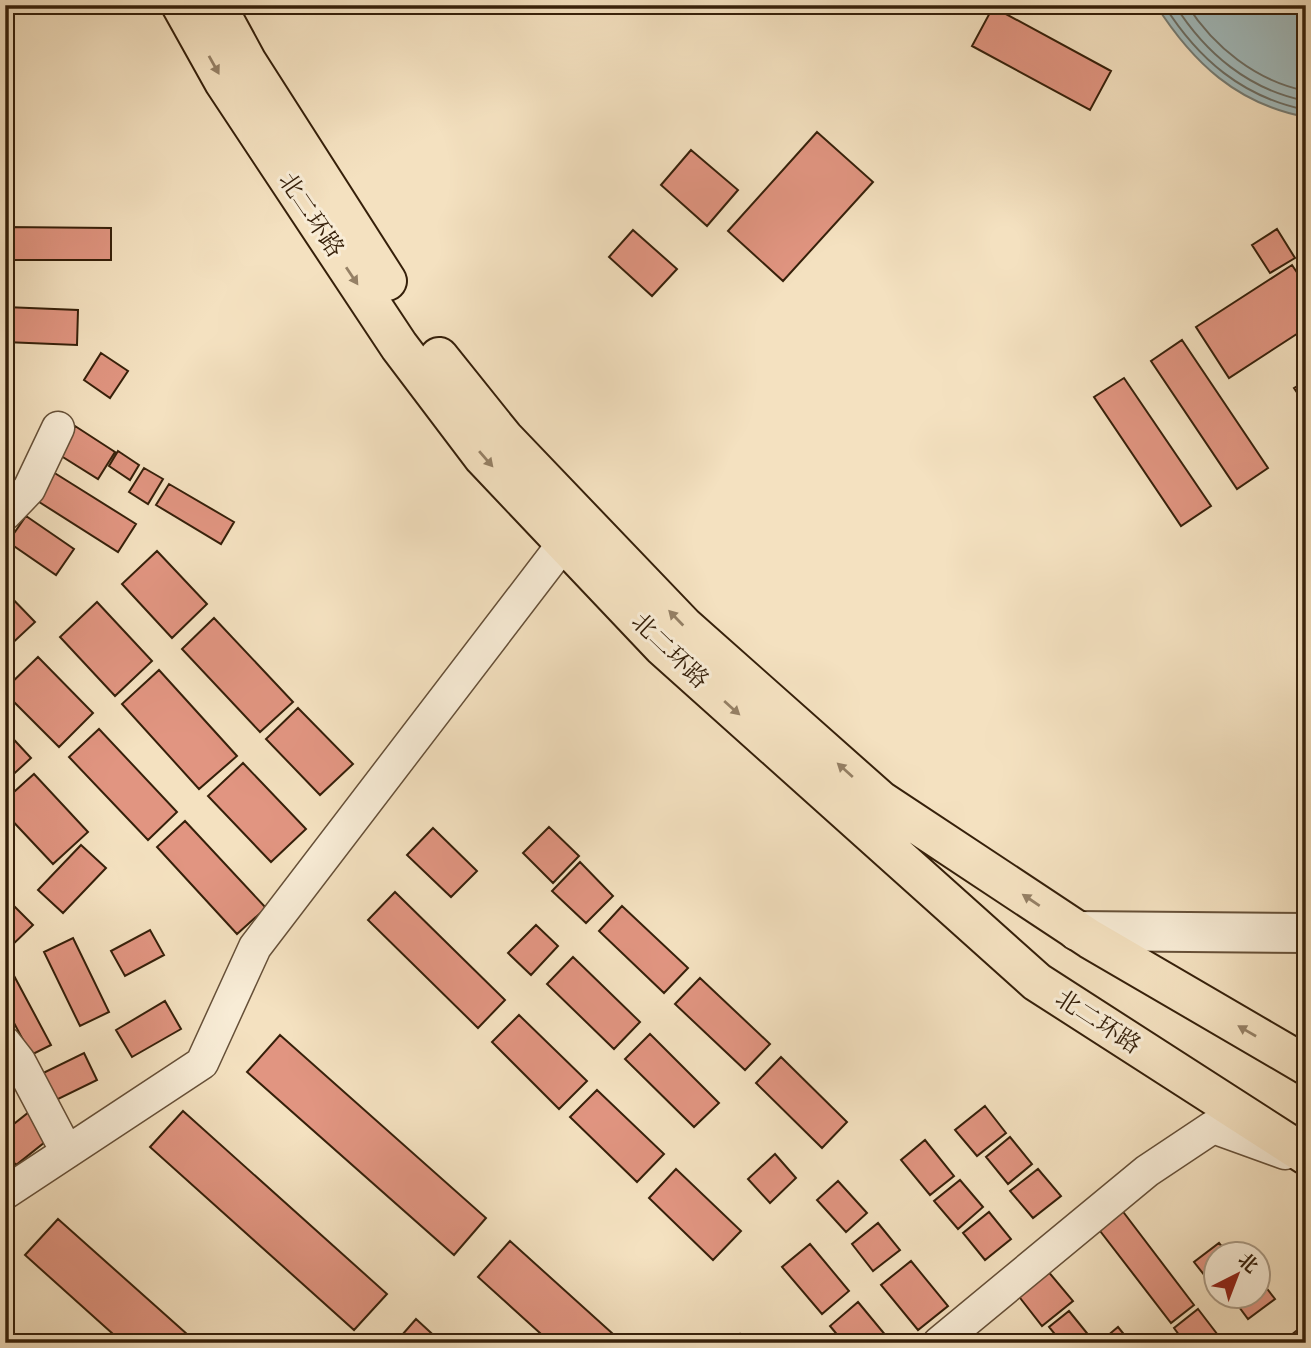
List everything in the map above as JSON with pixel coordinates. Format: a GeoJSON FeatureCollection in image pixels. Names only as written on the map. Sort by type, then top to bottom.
{"type":"FeatureCollection","features":[{"type":"Feature","properties":{"kind":"main road","name":"北二环路"},"geometry":{"type":"LineString","coordinates":[[181,5],[224,82],[399,346],[483,457],[662,646],[1037,982],[1306,1157]]}},
{"type":"Feature","properties":{"kind":"main road","name":"北二环路"},"geometry":{"type":"LineString","coordinates":[[216,5],[247,62],[419,333],[504,438],[684,626],[880,800],[1077,931],[1306,1065]]}},
{"type":"Feature","properties":{"kind":"street"},"geometry":{"type":"LineString","coordinates":[[5,514],[29,489],[58,428]]}},
{"type":"Feature","properties":{"kind":"street"},"geometry":{"type":"LineString","coordinates":[[5,1193],[202,1063],[256,947],[564,543]]}},
{"type":"Feature","properties":{"kind":"street"},"geometry":{"type":"LineString","coordinates":[[1077,931],[1306,933]]}},
{"type":"Feature","properties":{"kind":"street"},"geometry":{"type":"LineString","coordinates":[[5,1043],[19,1060],[67,1152]]}},
{"type":"Feature","properties":{"kind":"street"},"geometry":{"type":"LineString","coordinates":[[939,1343],[1147,1171],[1213,1127],[1306,1157]]}},
{"type":"Feature","properties":{"kind":"water"},"geometry":{"type":"Polygon","coordinates":[[[1156,5],[1306,5],[1306,117],[1259,102],[1219,78],[1185,45],[1156,5]]]}},
{"type":"Feature","properties":{"kind":"building"},"geometry":{"type":"Polygon","coordinates":[[[993,7],[1111,71],[1090,110],[972,46],[993,7]]]}},
{"type":"Feature","properties":{"kind":"building"},"geometry":{"type":"Polygon","coordinates":[[[817,132],[873,182],[783,281],[728,231],[817,132]]]}},
{"type":"Feature","properties":{"kind":"building"},"geometry":{"type":"Polygon","coordinates":[[[691,150],[738,190],[707,226],[661,185],[691,150]]]}},
{"type":"Feature","properties":{"kind":"building"},"geometry":{"type":"Polygon","coordinates":[[[5,227],[111,228],[111,260],[5,260],[5,227]]]}},
{"type":"Feature","properties":{"kind":"building"},"geometry":{"type":"Polygon","coordinates":[[[1277,229],[1295,258],[1270,273],[1252,245],[1277,229]]]}},
{"type":"Feature","properties":{"kind":"building"},"geometry":{"type":"Polygon","coordinates":[[[633,230],[677,269],[652,296],[609,257],[633,230]]]}},
{"type":"Feature","properties":{"kind":"building"},"geometry":{"type":"Polygon","coordinates":[[[1292,265],[1306,286],[1306,328],[1229,378],[1196,327],[1292,265]]]}},
{"type":"Feature","properties":{"kind":"building"},"geometry":{"type":"Polygon","coordinates":[[[5,307],[78,310],[77,345],[5,342],[5,307]]]}},
{"type":"Feature","properties":{"kind":"building"},"geometry":{"type":"Polygon","coordinates":[[[1182,340],[1268,468],[1237,489],[1151,361],[1182,340]]]}},
{"type":"Feature","properties":{"kind":"building"},"geometry":{"type":"Polygon","coordinates":[[[101,353],[128,371],[110,398],[84,380],[101,353]]]}},
{"type":"Feature","properties":{"kind":"building"},"geometry":{"type":"Polygon","coordinates":[[[1124,378],[1211,506],[1181,526],[1094,397],[1124,378]]]}},
{"type":"Feature","properties":{"kind":"building"},"geometry":{"type":"Polygon","coordinates":[[[1306,381],[1306,406],[1294,388],[1306,381]]]}},
{"type":"Feature","properties":{"kind":"building"},"geometry":{"type":"Polygon","coordinates":[[[75,426],[115,452],[98,479],[58,454],[75,426]]]}},
{"type":"Feature","properties":{"kind":"building"},"geometry":{"type":"Polygon","coordinates":[[[118,451],[139,465],[130,480],[109,466],[118,451]]]}},
{"type":"Feature","properties":{"kind":"building"},"geometry":{"type":"Polygon","coordinates":[[[144,468],[163,479],[148,504],[129,492],[144,468]]]}},
{"type":"Feature","properties":{"kind":"building"},"geometry":{"type":"Polygon","coordinates":[[[53,472],[136,524],[118,552],[36,500],[53,472]]]}},
{"type":"Feature","properties":{"kind":"building"},"geometry":{"type":"Polygon","coordinates":[[[169,484],[234,522],[221,544],[156,505],[169,484]]]}},
{"type":"Feature","properties":{"kind":"building"},"geometry":{"type":"Polygon","coordinates":[[[26,516],[74,549],[56,575],[8,542],[26,516]]]}},
{"type":"Feature","properties":{"kind":"building"},"geometry":{"type":"Polygon","coordinates":[[[157,551],[207,604],[172,638],[122,584],[157,551]]]}},
{"type":"Feature","properties":{"kind":"building"},"geometry":{"type":"Polygon","coordinates":[[[5,591],[35,622],[5,650],[5,591]]]}},
{"type":"Feature","properties":{"kind":"building"},"geometry":{"type":"Polygon","coordinates":[[[97,602],[152,661],[115,696],[60,637],[97,602]]]}},
{"type":"Feature","properties":{"kind":"building"},"geometry":{"type":"Polygon","coordinates":[[[214,618],[293,702],[260,732],[182,649],[214,618]]]}},
{"type":"Feature","properties":{"kind":"building"},"geometry":{"type":"Polygon","coordinates":[[[38,657],[93,713],[59,747],[5,693],[5,689],[38,657]]]}},
{"type":"Feature","properties":{"kind":"building"},"geometry":{"type":"Polygon","coordinates":[[[159,670],[237,756],[199,789],[122,704],[159,670]]]}},
{"type":"Feature","properties":{"kind":"building"},"geometry":{"type":"Polygon","coordinates":[[[298,708],[353,764],[320,795],[266,739],[298,708]]]}},
{"type":"Feature","properties":{"kind":"building"},"geometry":{"type":"Polygon","coordinates":[[[99,729],[177,812],[148,840],[69,757],[99,729]]]}},
{"type":"Feature","properties":{"kind":"building"},"geometry":{"type":"Polygon","coordinates":[[[5,730],[31,758],[5,782],[5,730]]]}},
{"type":"Feature","properties":{"kind":"building"},"geometry":{"type":"Polygon","coordinates":[[[243,763],[306,829],[271,862],[208,796],[243,763]]]}},
{"type":"Feature","properties":{"kind":"building"},"geometry":{"type":"Polygon","coordinates":[[[34,774],[88,832],[53,864],[5,813],[5,800],[34,774]]]}},
{"type":"Feature","properties":{"kind":"building"},"geometry":{"type":"Polygon","coordinates":[[[185,821],[266,908],[237,934],[157,847],[185,821]]]}},
{"type":"Feature","properties":{"kind":"building"},"geometry":{"type":"Polygon","coordinates":[[[549,827],[579,856],[553,883],[523,853],[549,827]]]}},
{"type":"Feature","properties":{"kind":"building"},"geometry":{"type":"Polygon","coordinates":[[[433,828],[477,871],[451,897],[407,855],[433,828]]]}},
{"type":"Feature","properties":{"kind":"building"},"geometry":{"type":"Polygon","coordinates":[[[81,845],[106,868],[63,913],[38,890],[81,845]]]}},
{"type":"Feature","properties":{"kind":"building"},"geometry":{"type":"Polygon","coordinates":[[[580,862],[613,896],[586,923],[552,891],[580,862]]]}},
{"type":"Feature","properties":{"kind":"building"},"geometry":{"type":"Polygon","coordinates":[[[395,892],[505,1000],[478,1028],[368,920],[395,892]]]}},
{"type":"Feature","properties":{"kind":"building"},"geometry":{"type":"Polygon","coordinates":[[[5,897],[33,925],[5,952],[5,897]]]}},
{"type":"Feature","properties":{"kind":"building"},"geometry":{"type":"Polygon","coordinates":[[[622,906],[688,968],[664,993],[599,931],[622,906]]]}},
{"type":"Feature","properties":{"kind":"building"},"geometry":{"type":"Polygon","coordinates":[[[536,925],[558,946],[531,975],[508,953],[536,925]]]}},
{"type":"Feature","properties":{"kind":"building"},"geometry":{"type":"Polygon","coordinates":[[[150,930],[164,955],[125,976],[111,951],[150,930]]]}},
{"type":"Feature","properties":{"kind":"building"},"geometry":{"type":"Polygon","coordinates":[[[73,938],[109,1012],[80,1026],[44,952],[73,938]]]}},
{"type":"Feature","properties":{"kind":"building"},"geometry":{"type":"Polygon","coordinates":[[[573,957],[640,1022],[614,1049],[547,984],[573,957]]]}},
{"type":"Feature","properties":{"kind":"building"},"geometry":{"type":"Polygon","coordinates":[[[12,972],[51,1045],[31,1055],[5,1006],[5,975],[12,972]]]}},
{"type":"Feature","properties":{"kind":"building"},"geometry":{"type":"Polygon","coordinates":[[[700,978],[770,1044],[745,1070],[675,1004],[700,978]]]}},
{"type":"Feature","properties":{"kind":"building"},"geometry":{"type":"Polygon","coordinates":[[[165,1001],[181,1029],[132,1057],[116,1030],[165,1001]]]}},
{"type":"Feature","properties":{"kind":"building"},"geometry":{"type":"Polygon","coordinates":[[[519,1015],[587,1081],[559,1109],[492,1042],[519,1015]]]}},
{"type":"Feature","properties":{"kind":"building"},"geometry":{"type":"Polygon","coordinates":[[[650,1034],[719,1103],[694,1127],[625,1059],[650,1034]]]}},
{"type":"Feature","properties":{"kind":"building"},"geometry":{"type":"Polygon","coordinates":[[[280,1035],[486,1218],[454,1255],[247,1072],[280,1035]]]}},
{"type":"Feature","properties":{"kind":"building"},"geometry":{"type":"Polygon","coordinates":[[[84,1053],[97,1080],[50,1103],[37,1076],[84,1053]]]}},
{"type":"Feature","properties":{"kind":"building"},"geometry":{"type":"Polygon","coordinates":[[[781,1057],[847,1122],[822,1148],[756,1083],[781,1057]]]}},
{"type":"Feature","properties":{"kind":"building"},"geometry":{"type":"Polygon","coordinates":[[[597,1090],[664,1154],[637,1182],[570,1117],[597,1090]]]}},
{"type":"Feature","properties":{"kind":"building"},"geometry":{"type":"Polygon","coordinates":[[[985,1106],[1006,1133],[977,1156],[955,1130],[985,1106]]]}},
{"type":"Feature","properties":{"kind":"building"},"geometry":{"type":"Polygon","coordinates":[[[183,1111],[387,1294],[354,1330],[150,1147],[183,1111]]]}},
{"type":"Feature","properties":{"kind":"building"},"geometry":{"type":"Polygon","coordinates":[[[29,1112],[50,1138],[16,1165],[5,1152],[5,1131],[29,1112]]]}},
{"type":"Feature","properties":{"kind":"building"},"geometry":{"type":"Polygon","coordinates":[[[1010,1137],[1032,1164],[1008,1184],[986,1157],[1010,1137]]]}},
{"type":"Feature","properties":{"kind":"building"},"geometry":{"type":"Polygon","coordinates":[[[925,1140],[954,1176],[930,1195],[901,1160],[925,1140]]]}},
{"type":"Feature","properties":{"kind":"building"},"geometry":{"type":"Polygon","coordinates":[[[775,1154],[796,1178],[770,1203],[748,1179],[775,1154]]]}},
{"type":"Feature","properties":{"kind":"building"},"geometry":{"type":"Polygon","coordinates":[[[676,1169],[741,1231],[713,1260],[649,1198],[676,1169]]]}},
{"type":"Feature","properties":{"kind":"building"},"geometry":{"type":"Polygon","coordinates":[[[1038,1169],[1061,1196],[1033,1218],[1010,1191],[1038,1169]]]}},
{"type":"Feature","properties":{"kind":"building"},"geometry":{"type":"Polygon","coordinates":[[[960,1180],[983,1207],[958,1229],[934,1201],[960,1180]]]}},
{"type":"Feature","properties":{"kind":"building"},"geometry":{"type":"Polygon","coordinates":[[[838,1181],[867,1213],[846,1232],[817,1200],[838,1181]]]}},
{"type":"Feature","properties":{"kind":"building"},"geometry":{"type":"Polygon","coordinates":[[[1121,1209],[1194,1305],[1171,1323],[1097,1227],[1121,1209]]]}},
{"type":"Feature","properties":{"kind":"building"},"geometry":{"type":"Polygon","coordinates":[[[989,1212],[1011,1239],[985,1260],[963,1233],[989,1212]]]}},
{"type":"Feature","properties":{"kind":"building"},"geometry":{"type":"Polygon","coordinates":[[[58,1219],[197,1343],[123,1343],[25,1255],[58,1219]]]}},
{"type":"Feature","properties":{"kind":"building"},"geometry":{"type":"Polygon","coordinates":[[[878,1223],[900,1250],[873,1271],[852,1244],[878,1223]]]}},
{"type":"Feature","properties":{"kind":"building"},"geometry":{"type":"Polygon","coordinates":[[[510,1241],[623,1343],[551,1343],[478,1277],[510,1241]]]}},
{"type":"Feature","properties":{"kind":"building"},"geometry":{"type":"Polygon","coordinates":[[[810,1244],[849,1291],[822,1314],[782,1267],[810,1244]]]}},
{"type":"Feature","properties":{"kind":"building"},"geometry":{"type":"Polygon","coordinates":[[[1202,1256],[1202,1272],[1194,1262],[1202,1256]]]}},
{"type":"Feature","properties":{"kind":"building"},"geometry":{"type":"Polygon","coordinates":[[[911,1261],[948,1306],[918,1330],[881,1285],[911,1261]]]}},
{"type":"Feature","properties":{"kind":"building"},"geometry":{"type":"Polygon","coordinates":[[[1047,1270],[1073,1301],[1042,1326],[1017,1294],[1047,1270]]]}},
{"type":"Feature","properties":{"kind":"building"},"geometry":{"type":"Polygon","coordinates":[[[858,1302],[892,1343],[844,1343],[830,1326],[858,1302]]]}},
{"type":"Feature","properties":{"kind":"building"},"geometry":{"type":"Polygon","coordinates":[[[1198,1309],[1224,1343],[1185,1343],[1174,1328],[1198,1309]]]}},
{"type":"Feature","properties":{"kind":"building"},"geometry":{"type":"Polygon","coordinates":[[[1241,1310],[1260,1310],[1248,1319],[1241,1310]]]}},
{"type":"Feature","properties":{"kind":"building"},"geometry":{"type":"Polygon","coordinates":[[[1069,1311],[1095,1343],[1062,1343],[1049,1327],[1069,1311]]]}},
{"type":"Feature","properties":{"kind":"building"},"geometry":{"type":"Polygon","coordinates":[[[416,1319],[442,1343],[395,1343],[416,1319]]]}},
{"type":"Feature","properties":{"kind":"building"},"geometry":{"type":"Polygon","coordinates":[[[1305,1324],[1306,1343],[1295,1343],[1290,1336],[1305,1324]]]}},
{"type":"Feature","properties":{"kind":"building"},"geometry":{"type":"Polygon","coordinates":[[[1118,1327],[1131,1343],[1100,1342],[1118,1327]]]}},
{"type":"Feature","properties":{"kind":"building"},"geometry":{"type":"Polygon","coordinates":[[[740,1334],[748,1343],[730,1343],[740,1334]]]}}]}
